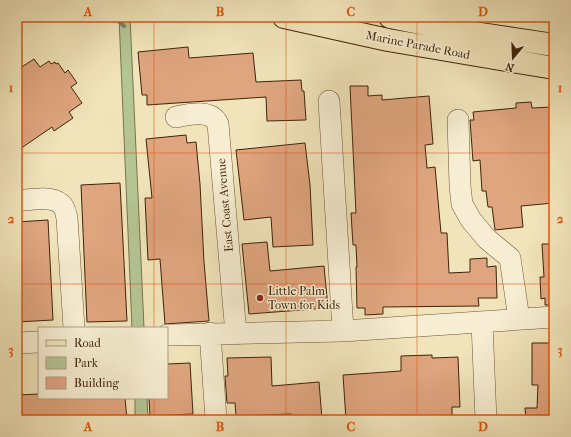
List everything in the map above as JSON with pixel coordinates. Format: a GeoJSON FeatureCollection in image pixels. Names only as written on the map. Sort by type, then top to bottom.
{"type":"FeatureCollection","features":[{"type":"Feature","properties":{"kind":"main road","name":"Marine Parade Road"},"geometry":{"type":"LineString","coordinates":[[284,17],[410,44],[554,68]]}},
{"type":"Feature","properties":{"kind":"main road","name":"Marine Parade Road"},"geometry":{"type":"LineString","coordinates":[[390,17],[460,31],[554,45]]}},
{"type":"Feature","properties":{"kind":"street"},"geometry":{"type":"LineString","coordinates":[[329,101],[343,331]]}},
{"type":"Feature","properties":{"kind":"street","name":"East Coast Avenue"},"geometry":{"type":"LineString","coordinates":[[176,117],[197,113],[216,119],[218,124],[236,334]]}},
{"type":"Feature","properties":{"kind":"street"},"geometry":{"type":"LineString","coordinates":[[458,120],[462,204],[471,220],[487,239],[510,258],[519,319]]}},
{"type":"Feature","properties":{"kind":"street"},"geometry":{"type":"LineString","coordinates":[[17,201],[52,200],[61,203],[65,210],[67,218],[74,327]]}},
{"type":"Feature","properties":{"kind":"street"},"geometry":{"type":"LineString","coordinates":[[168,335],[343,331],[482,323],[554,317]]}},
{"type":"Feature","properties":{"kind":"street"},"geometry":{"type":"LineString","coordinates":[[482,323],[486,420]]}},
{"type":"Feature","properties":{"kind":"street"},"geometry":{"type":"LineString","coordinates":[[210,333],[216,419]]}},
{"type":"Feature","properties":{"kind":"street"},"geometry":{"type":"LineString","coordinates":[[17,343],[38,342]]}},
{"type":"Feature","properties":{"kind":"green space"},"geometry":{"type":"Polygon","coordinates":[[[119,17],[130,17],[144,327],[132,327],[119,17]]]}},
{"type":"Feature","properties":{"kind":"green space"},"geometry":{"type":"Polygon","coordinates":[[[135,399],[147,399],[148,420],[135,420],[135,399]]]}},
{"type":"Feature","properties":{"kind":"building"},"geometry":{"type":"Polygon","coordinates":[[[188,47],[189,58],[253,53],[256,82],[301,80],[302,91],[304,91],[306,120],[267,121],[266,97],[147,105],[147,95],[142,95],[138,52],[188,47]]]}},
{"type":"Feature","properties":{"kind":"building"},"geometry":{"type":"Polygon","coordinates":[[[34,59],[40,67],[49,61],[51,64],[55,62],[56,64],[58,63],[65,73],[68,70],[77,83],[71,87],[82,103],[69,112],[73,118],[54,131],[52,127],[17,151],[17,70],[34,59]]]}},
{"type":"Feature","properties":{"kind":"building"},"geometry":{"type":"Polygon","coordinates":[[[350,86],[368,86],[368,96],[382,95],[382,100],[429,96],[433,144],[425,145],[427,168],[435,167],[441,233],[447,233],[449,273],[470,272],[470,259],[487,258],[487,267],[496,266],[497,298],[478,298],[479,306],[383,307],[383,314],[365,315],[365,308],[357,308],[356,245],[353,245],[351,213],[356,213],[350,86]]]}},
{"type":"Feature","properties":{"kind":"building"},"geometry":{"type":"Polygon","coordinates":[[[531,102],[532,108],[551,107],[554,141],[554,203],[521,206],[523,227],[495,230],[492,207],[488,207],[486,191],[482,191],[480,160],[473,161],[470,120],[474,120],[473,112],[516,108],[516,103],[531,102]]]}},
{"type":"Feature","properties":{"kind":"building"},"geometry":{"type":"Polygon","coordinates":[[[186,135],[187,143],[196,142],[209,321],[165,324],[160,259],[148,260],[145,198],[152,198],[146,139],[186,135]]]}},
{"type":"Feature","properties":{"kind":"building"},"geometry":{"type":"Polygon","coordinates":[[[305,143],[310,185],[313,245],[273,247],[271,217],[244,220],[236,150],[305,143]]]}},
{"type":"Feature","properties":{"kind":"building"},"geometry":{"type":"Polygon","coordinates":[[[120,183],[127,321],[87,322],[81,185],[120,183]]]}},
{"type":"Feature","properties":{"kind":"building"},"geometry":{"type":"Polygon","coordinates":[[[48,220],[53,320],[17,322],[17,222],[48,220]]]}},
{"type":"Feature","properties":{"kind":"building"},"geometry":{"type":"Polygon","coordinates":[[[267,242],[270,271],[324,266],[328,308],[249,314],[242,244],[267,242]]]}},
{"type":"Feature","properties":{"kind":"building"},"geometry":{"type":"Polygon","coordinates":[[[542,244],[554,244],[554,305],[545,305],[545,298],[541,299],[540,277],[544,277],[542,244]]]}},
{"type":"Feature","properties":{"kind":"building"},"geometry":{"type":"Polygon","coordinates":[[[532,343],[554,343],[554,420],[526,420],[525,408],[537,408],[538,385],[532,385],[532,343]]]}},
{"type":"Feature","properties":{"kind":"building"},"geometry":{"type":"Polygon","coordinates":[[[432,355],[432,358],[458,357],[460,407],[452,407],[452,420],[399,420],[399,416],[346,420],[343,375],[401,371],[401,356],[432,355]]]}},
{"type":"Feature","properties":{"kind":"building"},"geometry":{"type":"Polygon","coordinates":[[[271,357],[272,386],[319,382],[322,419],[292,420],[291,414],[236,416],[235,403],[227,403],[225,376],[228,376],[227,358],[271,357]]]}},
{"type":"Feature","properties":{"kind":"building"},"geometry":{"type":"Polygon","coordinates":[[[190,363],[193,414],[150,416],[149,399],[168,399],[168,364],[190,363]]]}},
{"type":"Feature","properties":{"kind":"building"},"geometry":{"type":"Polygon","coordinates":[[[38,394],[38,399],[125,399],[127,420],[17,420],[17,395],[38,394]]]}},
{"type":"Feature","properties":{"kind":"waterway"},"geometry":{"type":"LineString","coordinates":[[114,17],[124,26]]}},
{"type":"Feature","properties":{"kind":"place","name":"Little Palm Town for Kids"},"geometry":{"type":"Point","coordinates":[260,298]}}]}
